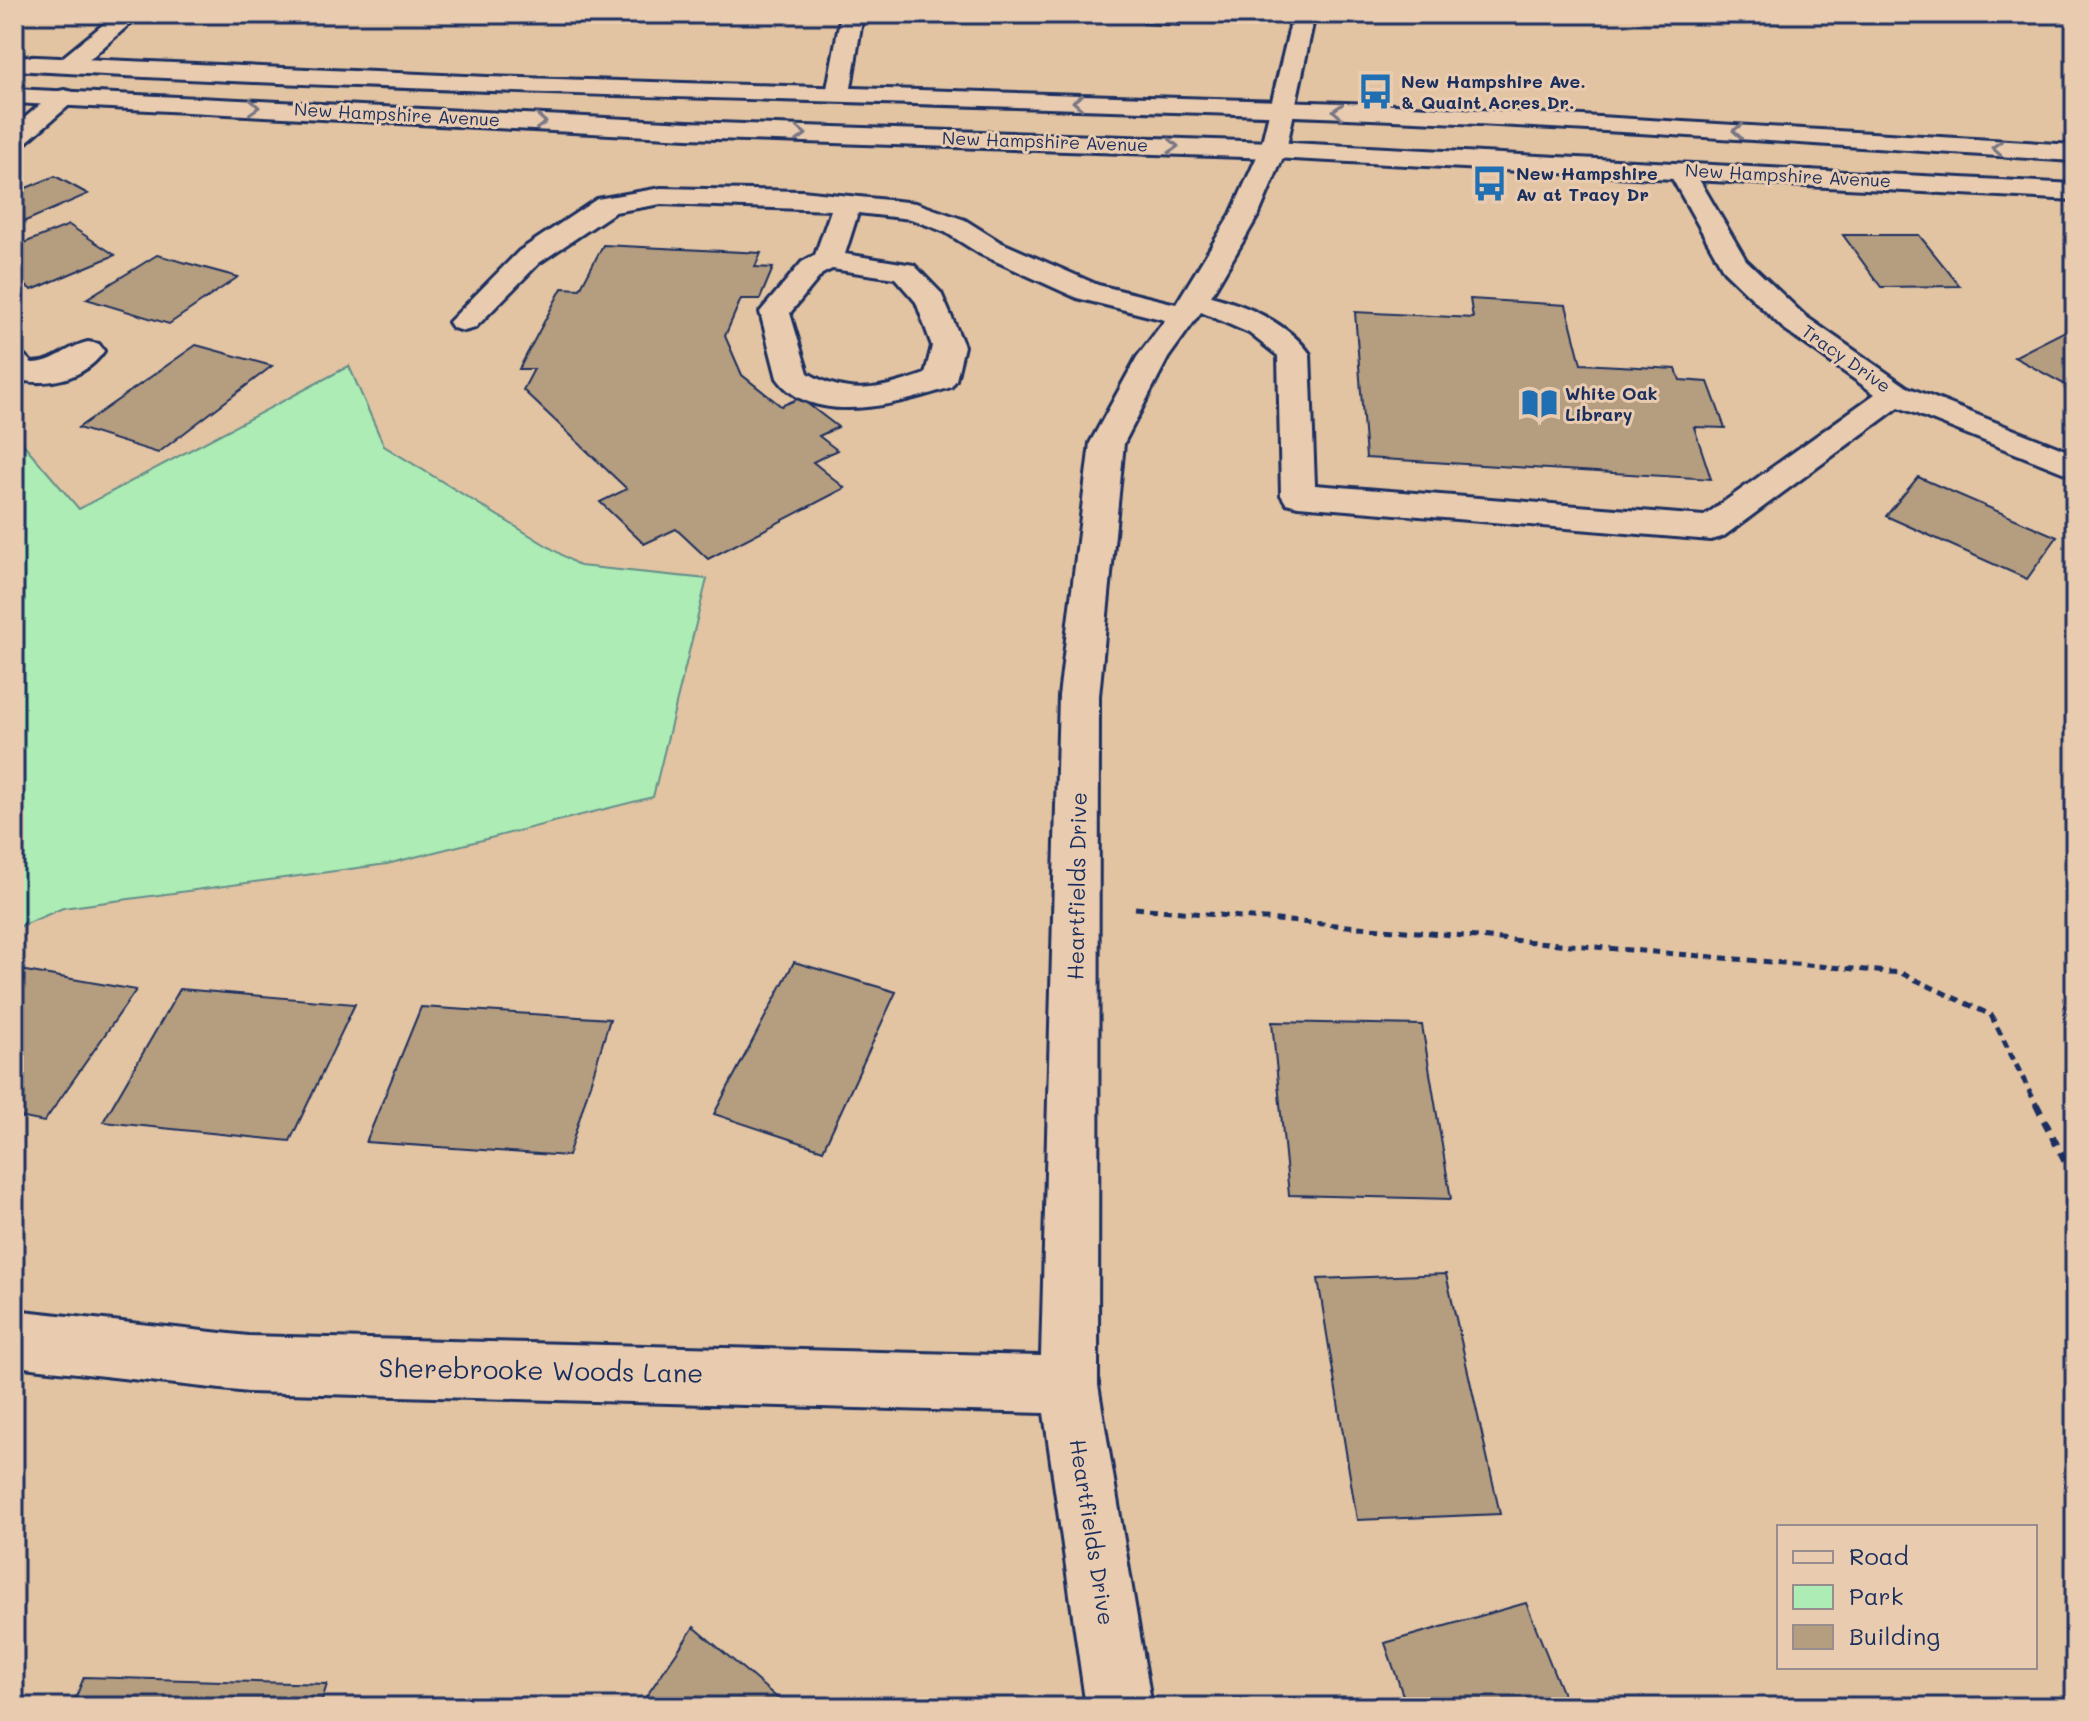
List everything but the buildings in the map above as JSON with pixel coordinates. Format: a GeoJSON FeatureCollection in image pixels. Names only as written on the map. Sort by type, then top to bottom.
{"type":"FeatureCollection","features":[{"type":"Feature","properties":{"kind":"main road"},"geometry":{"type":"LineString","coordinates":[[15,92],[66,67],[130,14]]}},
{"type":"Feature","properties":{"kind":"main road"},"geometry":{"type":"LineString","coordinates":[[838,94],[852,14]]}},
{"type":"Feature","properties":{"kind":"main road","name":"Heartfields Drive"},"geometry":{"type":"LineString","coordinates":[[1119,1707],[1069,1385],[1079,696],[1107,443],[1153,357],[1245,214],[1278,129],[1304,14]]}},
{"type":"Feature","properties":{"kind":"main road","name":"New Hampshire Avenue"},"geometry":{"type":"LineString","coordinates":[[14,63],[292,76],[838,94],[1278,129],[1681,171],[2075,192]]}},
{"type":"Feature","properties":{"kind":"main road"},"geometry":{"type":"LineString","coordinates":[[14,140],[64,97],[127,84],[256,87],[292,76]]}},
{"type":"Feature","properties":{"kind":"main road","name":"New Hampshire Avenue"},"geometry":{"type":"LineString","coordinates":[[15,92],[688,130],[1664,126],[2075,153]]}},
{"type":"Feature","properties":{"kind":"main road","name":"Tracy Drive"},"geometry":{"type":"LineString","coordinates":[[1681,171],[1734,265],[1794,322],[1896,394],[2075,466]]}},
{"type":"Feature","properties":{"kind":"main road"},"geometry":{"type":"LineString","coordinates":[[464,322],[529,257],[607,205],[661,196],[802,199],[916,211],[955,226],[990,248],[1088,292],[1188,307],[1216,306],[1276,335],[1294,354],[1298,495],[1711,528],[1896,394]]}},
{"type":"Feature","properties":{"kind":"main road"},"geometry":{"type":"LineString","coordinates":[[828,260],[904,271],[930,299],[948,346],[940,380],[905,392],[870,397],[822,394],[793,378],[775,312],[812,268],[828,260],[847,204]]}},
{"type":"Feature","properties":{"kind":"main road"},"geometry":{"type":"LineString","coordinates":[[14,363],[23,372],[55,373],[88,351]]}},
{"type":"Feature","properties":{"kind":"main road","name":"Sherebrooke Woods Lane"},"geometry":{"type":"LineString","coordinates":[[14,1338],[248,1364],[1069,1385]]}},
{"type":"Feature","properties":{"kind":"path"},"geometry":{"type":"LineString","coordinates":[[1135,908],[1901,973],[1991,1015],[2075,1181]]}},
{"type":"Feature","properties":{"kind":"green space"},"geometry":{"type":"Polygon","coordinates":[[[349,366],[384,446],[580,566],[707,579],[653,797],[387,864],[63,908],[14,929],[14,433],[79,509],[349,366]]]}},
{"type":"Feature","properties":{"kind":"place","name":"New Hampshire Ave. & Quaint Acres Dr."},"geometry":{"type":"Point","coordinates":[1375,92]}},
{"type":"Feature","properties":{"kind":"place","name":"New Hampshire Av at Tracy Dr"},"geometry":{"type":"Point","coordinates":[1490,184]}},
{"type":"Feature","properties":{"kind":"place","name":"White Oak Library"},"geometry":{"type":"Point","coordinates":[1539,404]}}]}
